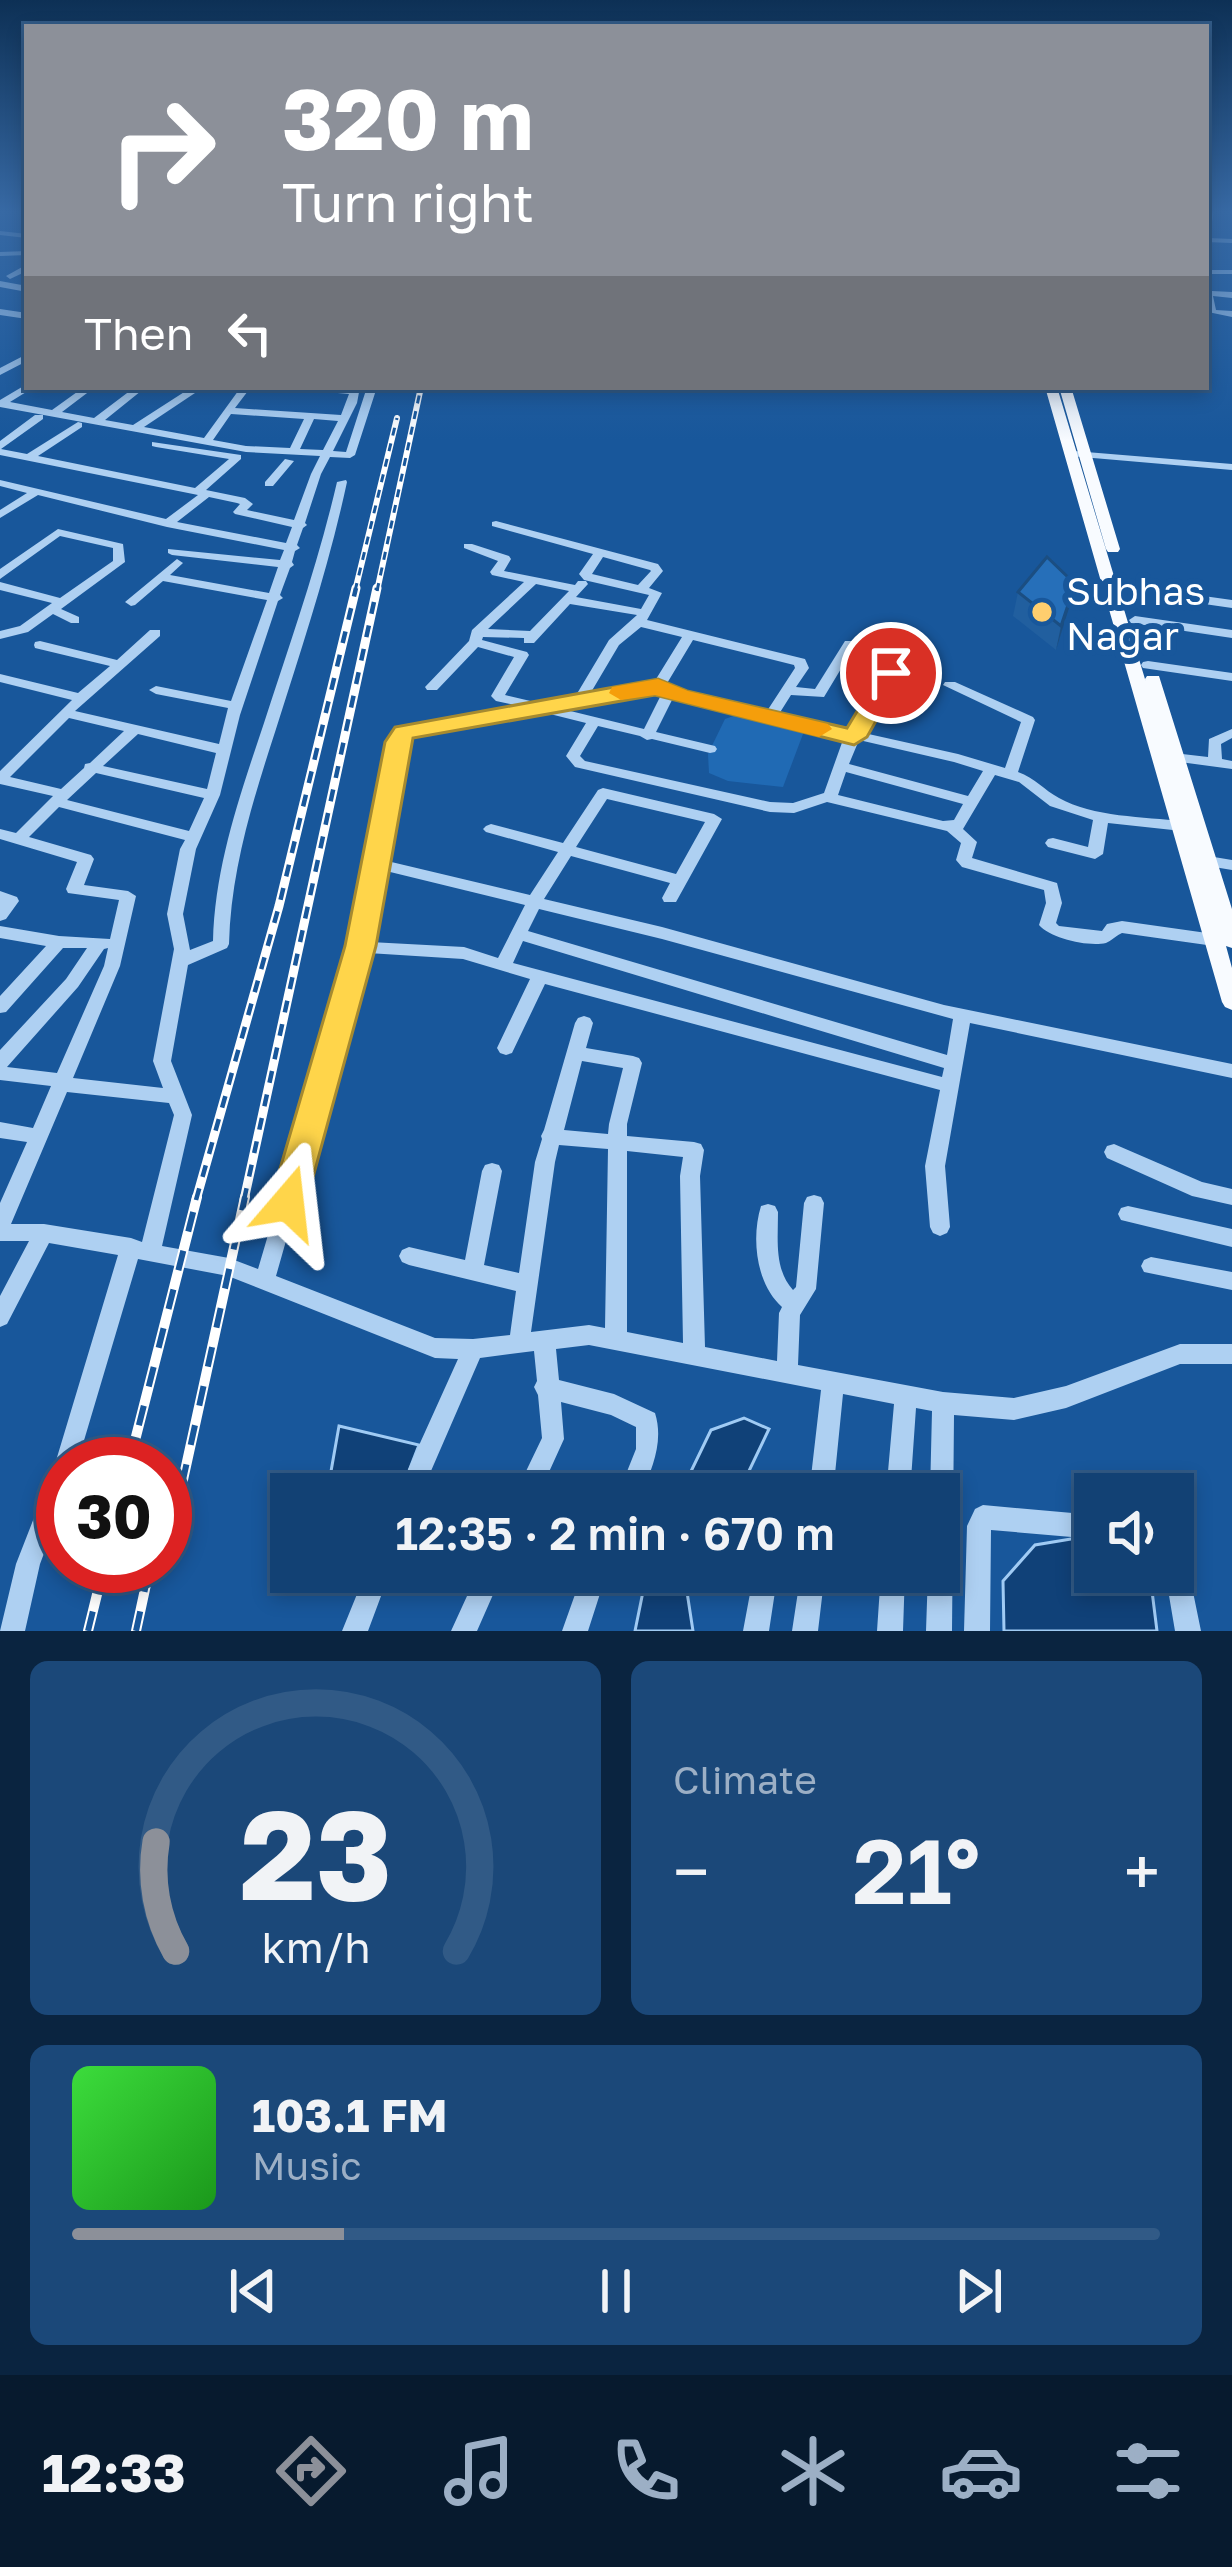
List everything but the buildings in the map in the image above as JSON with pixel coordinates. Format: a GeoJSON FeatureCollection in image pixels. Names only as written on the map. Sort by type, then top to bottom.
{"type":"FeatureCollection","features":[{"type":"Feature","properties":{"kind":"main road"},"geometry":{"type":"LineString","coordinates":[[1052,390],[1135,620],[1182,826],[1227,940]]}},
{"type":"Feature","properties":{"kind":"main road"},"geometry":{"type":"LineString","coordinates":[[1066,390],[1077,454],[1169,756],[1208,861],[1227,940],[1232,1002]]}},
{"type":"Feature","properties":{"kind":"street"},"geometry":{"type":"LineString","coordinates":[[1209,289],[1212,312],[1232,314]]}},
{"type":"Feature","properties":{"kind":"street"},"geometry":{"type":"LineString","coordinates":[[1210,293],[1232,295]]}},
{"type":"Feature","properties":{"kind":"street"},"geometry":{"type":"LineString","coordinates":[[54,413],[86,390]]}},
{"type":"Feature","properties":{"kind":"street"},"geometry":{"type":"LineString","coordinates":[[95,422],[136,390]]}},
{"type":"Feature","properties":{"kind":"street"},"geometry":{"type":"LineString","coordinates":[[132,430],[194,390]]}},
{"type":"Feature","properties":{"kind":"street"},"geometry":{"type":"LineString","coordinates":[[206,442],[244,390]]}},
{"type":"Feature","properties":{"kind":"street"},"geometry":{"type":"LineString","coordinates":[[75,1437],[183,1115],[162,1061],[181,961],[181,932],[175,914],[193,837],[213,795],[237,706],[322,459],[354,390]]}},
{"type":"Feature","properties":{"kind":"street"},"geometry":{"type":"LineString","coordinates":[[1,405],[237,457],[322,459],[350,455],[372,390]]}},
{"type":"Feature","properties":{"kind":"street"},"geometry":{"type":"LineString","coordinates":[[1,405],[291,457]]}},
{"type":"Feature","properties":{"kind":"street"},"geometry":{"type":"LineString","coordinates":[[227,411],[344,418]]}},
{"type":"Feature","properties":{"kind":"street"},"geometry":{"type":"LineString","coordinates":[[269,484],[291,457],[310,416]]}},
{"type":"Feature","properties":{"kind":"street"},"geometry":{"type":"LineString","coordinates":[[0,449],[39,417]]}},
{"type":"Feature","properties":{"kind":"street"},"geometry":{"type":"LineString","coordinates":[[28,458],[78,425]]}},
{"type":"Feature","properties":{"kind":"street"},"geometry":{"type":"LineString","coordinates":[[0,449],[246,501],[239,512],[301,524]]}},
{"type":"Feature","properties":{"kind":"street"},"geometry":{"type":"LineString","coordinates":[[1077,454],[1232,466]]}},
{"type":"Feature","properties":{"kind":"street"},"geometry":{"type":"LineString","coordinates":[[167,524],[237,457]]}},
{"type":"Feature","properties":{"kind":"street"},"geometry":{"type":"LineString","coordinates":[[181,961],[221,944],[220,893],[231,847],[316,590],[342,482]]}},
{"type":"Feature","properties":{"kind":"street"},"geometry":{"type":"LineString","coordinates":[[0,483],[291,556]]}},
{"type":"Feature","properties":{"kind":"street"},"geometry":{"type":"LineString","coordinates":[[0,515],[35,492]]}},
{"type":"Feature","properties":{"kind":"street"},"geometry":{"type":"LineString","coordinates":[[496,524],[657,569],[641,589]]}},
{"type":"Feature","properties":{"kind":"street"},"geometry":{"type":"LineString","coordinates":[[0,575],[58,532],[119,546],[119,562],[18,632],[0,635]]}},
{"type":"Feature","properties":{"kind":"street"},"geometry":{"type":"LineString","coordinates":[[468,545],[501,555],[505,559],[496,572],[501,574],[579,589],[641,589],[657,597],[614,643],[580,700]]}},
{"type":"Feature","properties":{"kind":"street"},"geometry":{"type":"LineString","coordinates":[[476,637],[529,641],[579,589],[600,553]]}},
{"type":"Feature","properties":{"kind":"street"},"geometry":{"type":"LineString","coordinates":[[131,602],[161,577],[174,557],[291,556]]}},
{"type":"Feature","properties":{"kind":"street"},"geometry":{"type":"LineString","coordinates":[[161,577],[277,598]]}},
{"type":"Feature","properties":{"kind":"street"},"geometry":{"type":"LineString","coordinates":[[432,687],[532,581]]}},
{"type":"Feature","properties":{"kind":"street"},"geometry":{"type":"LineString","coordinates":[[0,586],[57,606],[75,620]]}},
{"type":"Feature","properties":{"kind":"street"},"geometry":{"type":"LineString","coordinates":[[579,589],[689,635],[800,662],[802,668],[769,718]]}},
{"type":"Feature","properties":{"kind":"street"},"geometry":{"type":"LineString","coordinates":[[1125,589],[1232,604]]}},
{"type":"Feature","properties":{"kind":"street"},"geometry":{"type":"LineString","coordinates":[[1135,620],[1232,634]]}},
{"type":"Feature","properties":{"kind":"street"},"geometry":{"type":"LineString","coordinates":[[155,633],[0,779],[193,837]]}},
{"type":"Feature","properties":{"kind":"street"},"geometry":{"type":"LineString","coordinates":[[647,736],[689,635]]}},
{"type":"Feature","properties":{"kind":"street"},"geometry":{"type":"LineString","coordinates":[[476,637],[520,652],[498,696],[592,724],[710,749]]}},
{"type":"Feature","properties":{"kind":"street"},"geometry":{"type":"LineString","coordinates":[[786,690],[819,694],[850,644]]}},
{"type":"Feature","properties":{"kind":"street"},"geometry":{"type":"LineString","coordinates":[[40,645],[119,664]]}},
{"type":"Feature","properties":{"kind":"street"},"geometry":{"type":"LineString","coordinates":[[1148,665],[1232,676]]}},
{"type":"Feature","properties":{"kind":"street"},"geometry":{"type":"LineString","coordinates":[[830,796],[852,737],[891,673]]}},
{"type":"Feature","properties":{"kind":"street"},"geometry":{"type":"LineString","coordinates":[[0,678],[81,698]]}},
{"type":"Feature","properties":{"kind":"street"},"geometry":{"type":"LineString","coordinates":[[950,685],[1028,720],[1010,775]]}},
{"type":"Feature","properties":{"kind":"street"},"geometry":{"type":"LineString","coordinates":[[265,1280],[361,946],[398,742],[404,732],[664,689],[992,769],[1024,779],[1054,803],[1101,817],[1182,826]]}},
{"type":"Feature","properties":{"kind":"street"},"geometry":{"type":"LineString","coordinates":[[156,690],[237,706]]}},
{"type":"Feature","properties":{"kind":"street"},"geometry":{"type":"LineString","coordinates":[[65,713],[224,750]]}},
{"type":"Feature","properties":{"kind":"street"},"geometry":{"type":"LineString","coordinates":[[592,724],[573,757],[580,764],[770,807],[794,808],[830,796]]}},
{"type":"Feature","properties":{"kind":"street"},"geometry":{"type":"LineString","coordinates":[[10,836],[60,798],[136,728]]}},
{"type":"Feature","properties":{"kind":"street"},"geometry":{"type":"LineString","coordinates":[[1215,762],[1214,742],[1232,734]]}},
{"type":"Feature","properties":{"kind":"street"},"geometry":{"type":"LineString","coordinates":[[1169,756],[1232,765]]}},
{"type":"Feature","properties":{"kind":"street"},"geometry":{"type":"LineString","coordinates":[[840,766],[972,802]]}},
{"type":"Feature","properties":{"kind":"street"},"geometry":{"type":"LineString","coordinates":[[90,767],[213,795]]}},
{"type":"Feature","properties":{"kind":"street"},"geometry":{"type":"LineString","coordinates":[[953,828],[992,769]]}},
{"type":"Feature","properties":{"kind":"street"},"geometry":{"type":"LineString","coordinates":[[503,966],[535,900],[603,793],[714,819],[670,898]]}},
{"type":"Feature","properties":{"kind":"street"},"geometry":{"type":"LineString","coordinates":[[830,796],[834,802],[953,828],[969,842],[964,860],[968,863],[1051,887],[1054,903],[1047,925],[1054,931],[1103,938],[1118,926],[1227,940]]}},
{"type":"Feature","properties":{"kind":"street"},"geometry":{"type":"LineString","coordinates":[[1052,844],[1095,854],[1101,817]]}},
{"type":"Feature","properties":{"kind":"street"},"geometry":{"type":"LineString","coordinates":[[491,829],[679,880]]}},
{"type":"Feature","properties":{"kind":"street"},"geometry":{"type":"LineString","coordinates":[[10,836],[86,859],[74,889],[128,896],[120,944],[0,1229],[229,1268],[435,1348],[589,1335],[944,1403],[1014,1409],[1066,1397],[1180,1354],[1232,1354]]}},
{"type":"Feature","properties":{"kind":"street"},"geometry":{"type":"LineString","coordinates":[[1208,861],[1232,865]]}},
{"type":"Feature","properties":{"kind":"street"},"geometry":{"type":"LineString","coordinates":[[375,863],[535,900],[963,1015],[1232,1070]]}},
{"type":"Feature","properties":{"kind":"street"},"geometry":{"type":"LineString","coordinates":[[0,896],[11,901],[2,930],[58,942],[120,944]]}},
{"type":"Feature","properties":{"kind":"street"},"geometry":{"type":"LineString","coordinates":[[520,934],[954,1064]]}},
{"type":"Feature","properties":{"kind":"street"},"geometry":{"type":"LineString","coordinates":[[0,1006],[58,942]]}},
{"type":"Feature","properties":{"kind":"street"},"geometry":{"type":"LineString","coordinates":[[0,1061],[72,983],[99,943]]}},
{"type":"Feature","properties":{"kind":"street"},"geometry":{"type":"LineString","coordinates":[[361,946],[464,953],[950,1086]]}},
{"type":"Feature","properties":{"kind":"street"},"geometry":{"type":"LineString","coordinates":[[506,1048],[540,976]]}},
{"type":"Feature","properties":{"kind":"street"},"geometry":{"type":"LineString","coordinates":[[940,1227],[935,1166],[963,1015]]}},
{"type":"Feature","properties":{"kind":"street"},"geometry":{"type":"LineString","coordinates":[[519,1343],[550,1136],[584,1023]]}},
{"type":"Feature","properties":{"kind":"street"},"geometry":{"type":"LineString","coordinates":[[574,1053],[633,1063],[618,1139],[616,1340]]}},
{"type":"Feature","properties":{"kind":"street"},"geometry":{"type":"LineString","coordinates":[[0,1073],[178,1097]]}},
{"type":"Feature","properties":{"kind":"street"},"geometry":{"type":"LineString","coordinates":[[0,1130],[40,1137]]}},
{"type":"Feature","properties":{"kind":"street"},"geometry":{"type":"LineString","coordinates":[[550,1136],[694,1150],[690,1176],[694,1355]]}},
{"type":"Feature","properties":{"kind":"street"},"geometry":{"type":"LineString","coordinates":[[1114,1152],[1199,1190],[1232,1197]]}},
{"type":"Feature","properties":{"kind":"street"},"geometry":{"type":"LineString","coordinates":[[473,1271],[491,1171]]}},
{"type":"Feature","properties":{"kind":"street"},"geometry":{"type":"LineString","coordinates":[[787,1373],[794,1303],[806,1289],[814,1203]]}},
{"type":"Feature","properties":{"kind":"street"},"geometry":{"type":"LineString","coordinates":[[768,1212],[770,1274],[779,1295],[794,1303]]}},
{"type":"Feature","properties":{"kind":"street"},"geometry":{"type":"LineString","coordinates":[[1128,1214],[1232,1238]]}},
{"type":"Feature","properties":{"kind":"street"},"geometry":{"type":"LineString","coordinates":[[0,1317],[44,1233]]}},
{"type":"Feature","properties":{"kind":"street"},"geometry":{"type":"LineString","coordinates":[[409,1256],[527,1284]]}},
{"type":"Feature","properties":{"kind":"street"},"geometry":{"type":"LineString","coordinates":[[1151,1266],[1232,1281]]}},
{"type":"Feature","properties":{"kind":"street"},"geometry":{"type":"LineString","coordinates":[[537,1473],[553,1439],[544,1341]]}},
{"type":"Feature","properties":{"kind":"street"},"geometry":{"type":"LineString","coordinates":[[418,1473],[473,1348]]}},
{"type":"Feature","properties":{"kind":"street"},"geometry":{"type":"LineString","coordinates":[[823,1473],[833,1382]]}},
{"type":"Feature","properties":{"kind":"street"},"geometry":{"type":"LineString","coordinates":[[545,1387],[614,1405],[647,1421],[647,1448],[638,1473]]}},
{"type":"Feature","properties":{"kind":"street"},"geometry":{"type":"LineString","coordinates":[[900,1473],[906,1397]]}},
{"type":"Feature","properties":{"kind":"street"},"geometry":{"type":"LineString","coordinates":[[939,1631],[944,1403]]}},
{"type":"Feature","properties":{"kind":"street"},"geometry":{"type":"LineString","coordinates":[[976,1631],[983,1516],[1074,1525]]}},
{"type":"Feature","properties":{"kind":"street"},"geometry":{"type":"LineString","coordinates":[[12,1631],[36,1543]]}},
{"type":"Feature","properties":{"kind":"street"},"geometry":{"type":"LineString","coordinates":[[355,1631],[370,1593]]}},
{"type":"Feature","properties":{"kind":"street"},"geometry":{"type":"LineString","coordinates":[[464,1631],[481,1593]]}},
{"type":"Feature","properties":{"kind":"street"},"geometry":{"type":"LineString","coordinates":[[575,1631],[588,1593]]}},
{"type":"Feature","properties":{"kind":"street"},"geometry":{"type":"LineString","coordinates":[[755,1631],[762,1593]]}},
{"type":"Feature","properties":{"kind":"street"},"geometry":{"type":"LineString","coordinates":[[805,1631],[810,1593]]}},
{"type":"Feature","properties":{"kind":"street"},"geometry":{"type":"LineString","coordinates":[[890,1631],[892,1593]]}},
{"type":"Feature","properties":{"kind":"street"},"geometry":{"type":"LineString","coordinates":[[1181,1593],[1188,1631]]}},
{"type":"Feature","properties":{"kind":"shaded area"},"geometry":{"type":"Polygon","coordinates":[[[736,715],[806,726],[783,787],[728,781],[709,773],[708,754],[725,719],[736,715]]]}},
{"type":"Feature","properties":{"kind":"shaded area"},"geometry":{"type":"Polygon","coordinates":[[[744,1418],[769,1429],[748,1473],[690,1473],[711,1430],[744,1418]]]}},
{"type":"Feature","properties":{"kind":"shaded area"},"geometry":{"type":"Polygon","coordinates":[[[339,1426],[419,1445],[408,1473],[331,1473],[339,1426]]]}},
{"type":"Feature","properties":{"kind":"shaded area"},"geometry":{"type":"Polygon","coordinates":[[[1074,1538],[1074,1593],[1152,1593],[1157,1631],[1004,1631],[1003,1581],[1035,1545],[1074,1538]]]}},
{"type":"Feature","properties":{"kind":"shaded area"},"geometry":{"type":"Polygon","coordinates":[[[643,1593],[687,1593],[693,1631],[635,1631],[643,1593]]]}},
{"type":"Feature","properties":{"kind":"railway"},"geometry":{"type":"LineString","coordinates":[[377,591],[420,390]]}},
{"type":"Feature","properties":{"kind":"railway"},"geometry":{"type":"LineString","coordinates":[[355,591],[397,418]]}},
{"type":"Feature","properties":{"kind":"railway"},"geometry":{"type":"LineString","coordinates":[[196,1200],[279,906],[356,588]]}},
{"type":"Feature","properties":{"kind":"railway"},"geometry":{"type":"LineString","coordinates":[[244,1200],[377,588]]}},
{"type":"Feature","properties":{"kind":"railway"},"geometry":{"type":"LineString","coordinates":[[136,1437],[197,1197]]}},
{"type":"Feature","properties":{"kind":"railway"},"geometry":{"type":"LineString","coordinates":[[192,1439],[245,1197]]}},
{"type":"Feature","properties":{"kind":"railway"},"geometry":{"type":"LineString","coordinates":[[88,1631],[97,1593]]}},
{"type":"Feature","properties":{"kind":"railway"},"geometry":{"type":"LineString","coordinates":[[136,1631],[144,1593]]}},
{"type":"Feature","properties":{"kind":"slow traffic"},"geometry":{"type":"LineString","coordinates":[[621,693],[658,687],[680,697],[819,729]]}},
{"type":"Feature","properties":{"kind":"place","name":"Subhas Nagar"},"geometry":{"type":"Point","coordinates":[1042,612]}},
{"type":"Feature","properties":{"kind":"route"},"geometry":{"type":"LineString","coordinates":[[288,1203],[361,946],[398,742],[404,732],[658,687],[680,697],[854,737],[891,673]]}}]}
